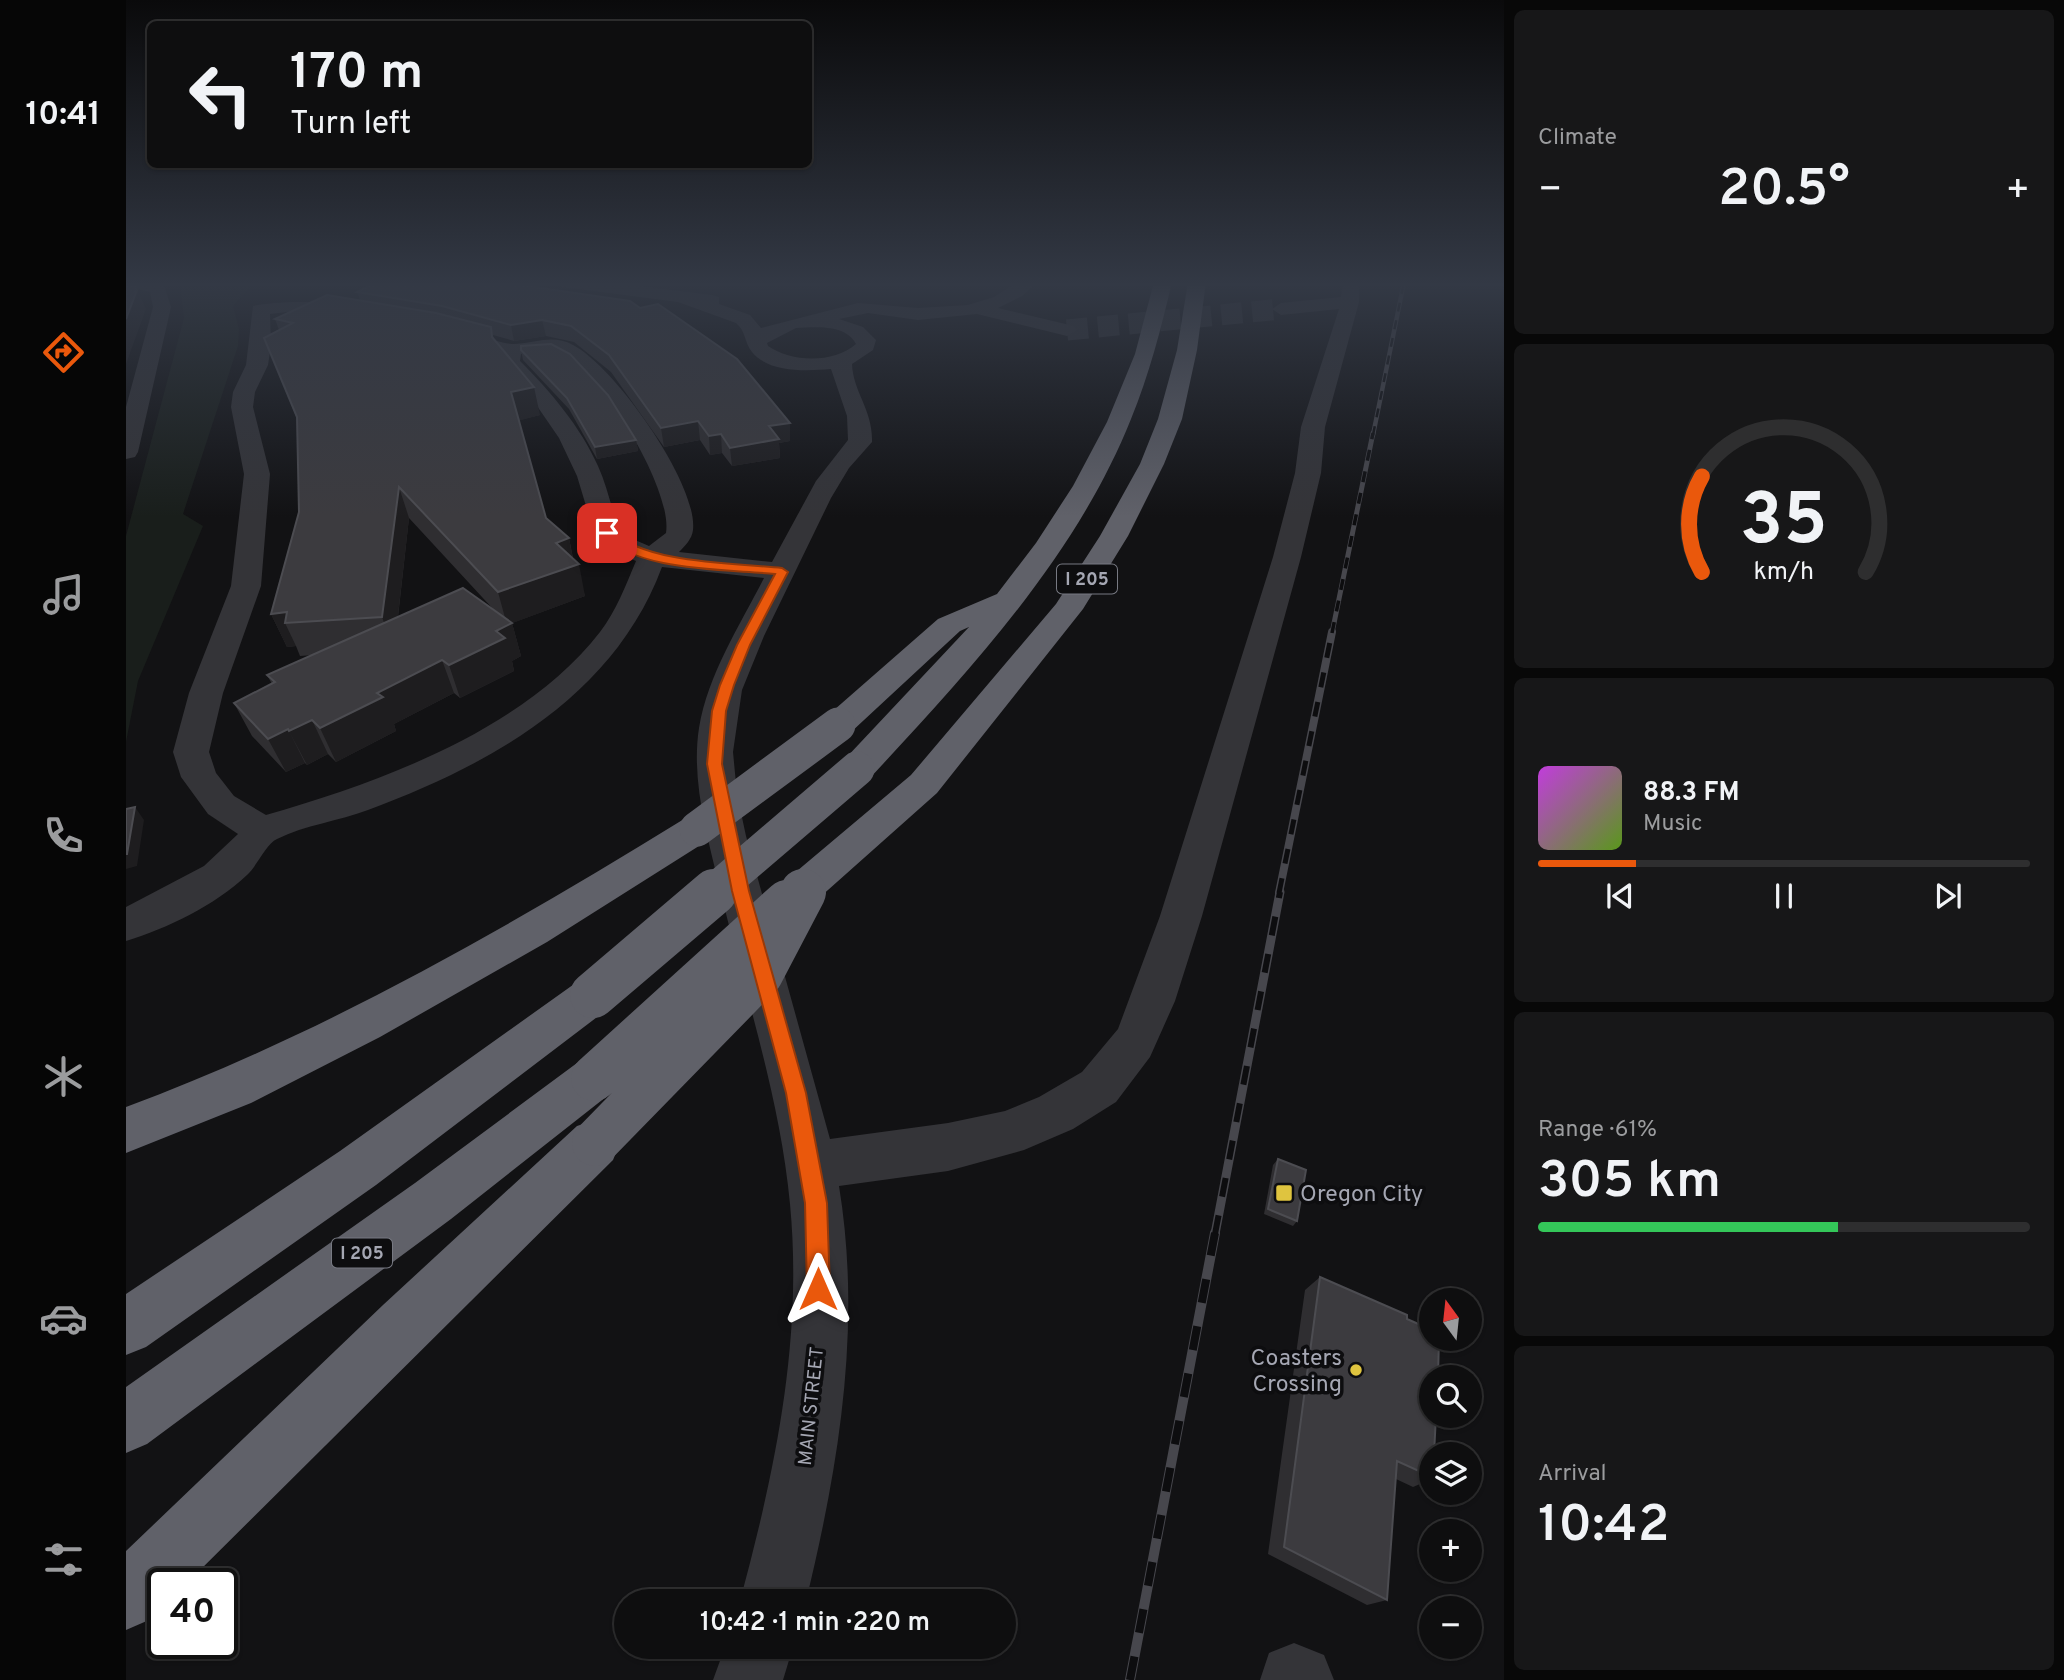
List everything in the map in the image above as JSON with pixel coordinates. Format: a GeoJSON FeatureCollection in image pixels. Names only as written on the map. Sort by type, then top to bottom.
{"type":"FeatureCollection","features":[{"type":"Feature","properties":{"kind":"highway","name":"I 205"},"geometry":{"type":"LineString","coordinates":[[126,1327],[358,1168],[593,995],[857,769],[950,671],[1010,598],[1095,475],[1144,360]]}},
{"type":"Feature","properties":{"kind":"highway","name":"I 205"},"geometry":{"type":"LineString","coordinates":[[126,1423],[433,1201],[594,1078],[924,783],[1068,609],[1114,537],[1152,464],[1170,419],[1185,360]]}},
{"type":"Feature","properties":{"kind":"highway"},"geometry":{"type":"LineString","coordinates":[[126,1130],[247,1083],[443,981],[591,897],[696,829],[838,725],[949,625],[1010,598]]}},
{"type":"Feature","properties":{"kind":"highway"},"geometry":{"type":"LineString","coordinates":[[126,1597],[403,1325],[595,1143],[760,974],[805,887]]}},
{"type":"Feature","properties":{"kind":"street"},"geometry":{"type":"LineString","coordinates":[[126,452],[149,360]]}},
{"type":"Feature","properties":{"kind":"street"},"geometry":{"type":"LineString","coordinates":[[257,360],[244,392],[242,407],[257,474],[246,586],[206,693],[191,752],[199,777],[221,805],[261,830]]}},
{"type":"Feature","properties":{"kind":"street"},"geometry":{"type":"LineString","coordinates":[[509,360],[544,397],[565,426],[586,467],[610,539],[650,557],[782,572]]}},
{"type":"Feature","properties":{"kind":"street"},"geometry":{"type":"LineString","coordinates":[[126,925],[219,878],[246,856],[261,830],[336,809],[423,772],[495,735],[560,691],[606,645],[631,603],[650,557],[676,540],[680,528],[668,482],[629,412],[609,385],[581,360]]}},
{"type":"Feature","properties":{"kind":"street"},"geometry":{"type":"LineString","coordinates":[[781,360],[830,395],[839,409],[841,425],[838,441],[846,451]]}},
{"type":"Feature","properties":{"kind":"street"},"geometry":{"type":"LineString","coordinates":[[809,1167],[909,1150],[948,1147],[1007,1133],[1056,1113],[1099,1087],[1134,1043],[1153,1001],[1181,916],[1287,557],[1308,473],[1313,427],[1331,360]]}},
{"type":"Feature","properties":{"kind":"street"},"geometry":{"type":"LineString","coordinates":[[785,362],[813,364],[841,361]]}},
{"type":"Feature","properties":{"kind":"street","name":"MAIN STREET"},"geometry":{"type":"LineString","coordinates":[[776,1589],[803,1478],[812,1413],[819,1266],[816,1203],[796,1093],[722,816],[714,764],[719,711],[743,645],[811,510],[846,451],[860,442],[862,425],[858,405],[842,379],[841,361]]}},
{"type":"Feature","properties":{"kind":"street"},"geometry":{"type":"LineString","coordinates":[[748,1680],[755,1659]]}},
{"type":"Feature","properties":{"kind":"shaded area"},"geometry":{"type":"Polygon","coordinates":[[[173,360],[233,360],[183,514],[203,526],[138,681],[126,742],[126,536],[173,360]]]}},
{"type":"Feature","properties":{"kind":"building"},"geometry":{"type":"Polygon","coordinates":[[[273,360],[512,360],[534,387],[511,392],[546,518],[569,538],[556,543],[579,564],[498,592],[399,487],[382,617],[285,623],[287,612],[271,614],[299,512],[297,417],[273,360]]]}},
{"type":"Feature","properties":{"kind":"building"},"geometry":{"type":"Polygon","coordinates":[[[531,360],[576,360],[608,395],[636,440],[595,447],[567,398],[531,360]]]}},
{"type":"Feature","properties":{"kind":"building"},"geometry":{"type":"Polygon","coordinates":[[[613,360],[738,360],[790,423],[769,426],[779,439],[730,448],[721,434],[709,436],[698,421],[661,428],[613,360]]]}},
{"type":"Feature","properties":{"kind":"building"},"geometry":{"type":"Polygon","coordinates":[[[463,588],[512,623],[496,631],[505,638],[449,665],[442,660],[377,693],[383,697],[320,728],[312,720],[268,739],[234,703],[275,682],[267,675],[463,588]]]}},
{"type":"Feature","properties":{"kind":"building"},"geometry":{"type":"Polygon","coordinates":[[[135,807],[127,854],[126,854],[126,809],[135,807]]]}},
{"type":"Feature","properties":{"kind":"building"},"geometry":{"type":"Polygon","coordinates":[[[1278,1159],[1306,1170],[1297,1221],[1268,1209],[1278,1159]]]}},
{"type":"Feature","properties":{"kind":"building"},"geometry":{"type":"Polygon","coordinates":[[[1320,1277],[1407,1315],[1407,1319],[1419,1324],[1419,1351],[1439,1351],[1438,1365],[1419,1365],[1419,1428],[1435,1428],[1435,1442],[1419,1442],[1419,1471],[1397,1461],[1387,1600],[1284,1547],[1320,1277]]]}},
{"type":"Feature","properties":{"kind":"railway"},"geometry":{"type":"LineString","coordinates":[[1373,435],[1388,360]]}},
{"type":"Feature","properties":{"kind":"railway"},"geometry":{"type":"LineString","coordinates":[[1332,633],[1373,433]]}},
{"type":"Feature","properties":{"kind":"railway"},"geometry":{"type":"LineString","coordinates":[[1279,893],[1332,632]]}},
{"type":"Feature","properties":{"kind":"railway"},"geometry":{"type":"LineString","coordinates":[[1215,1234],[1280,892]]}},
{"type":"Feature","properties":{"kind":"railway"},"geometry":{"type":"LineString","coordinates":[[1130,1680],[1215,1233]]}},
{"type":"Feature","properties":{"kind":"place","name":"Oregon City"},"geometry":{"type":"Point","coordinates":[1284,1193]}},
{"type":"Feature","properties":{"kind":"place","name":"Coasters Crossing"},"geometry":{"type":"Point","coordinates":[1356,1370]}},
{"type":"Feature","properties":{"kind":"route"},"geometry":{"type":"LineString","coordinates":[[607,533],[610,539],[618,544],[650,557],[782,572],[743,645],[727,685],[719,711],[714,764],[722,816],[740,891],[796,1093],[816,1203],[818,1289]]}}]}
